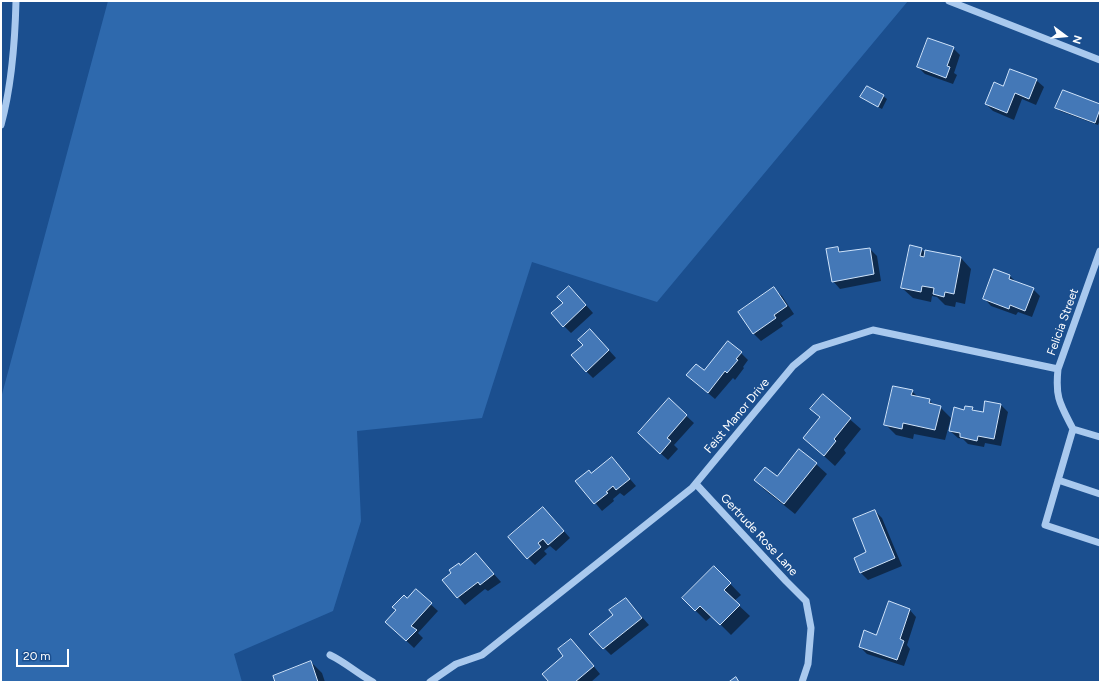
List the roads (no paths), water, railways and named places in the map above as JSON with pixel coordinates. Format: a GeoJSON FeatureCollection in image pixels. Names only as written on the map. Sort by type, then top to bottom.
{"type":"FeatureCollection","features":[{"type":"Feature","properties":{"kind":"street"},"geometry":{"type":"LineString","coordinates":[[1,125],[7,104],[15,31],[16,1]]}},
{"type":"Feature","properties":{"kind":"street"},"geometry":{"type":"LineString","coordinates":[[949,1],[1100,60]]}},
{"type":"Feature","properties":{"kind":"street","name":"Felicia Street"},"geometry":{"type":"LineString","coordinates":[[1073,429],[1059,402],[1056,386],[1058,369],[1100,251]]}},
{"type":"Feature","properties":{"kind":"street","name":"Feist Manor Drive"},"geometry":{"type":"LineString","coordinates":[[430,682],[456,664],[482,655],[692,488],[793,366],[815,348],[873,330],[1058,369]]}},
{"type":"Feature","properties":{"kind":"street"},"geometry":{"type":"LineString","coordinates":[[1100,437],[1073,429],[1045,525],[1100,543]]}},
{"type":"Feature","properties":{"kind":"street"},"geometry":{"type":"LineString","coordinates":[[1058,480],[1100,494]]}},
{"type":"Feature","properties":{"kind":"street","name":"Gertrude Rose Lane"},"geometry":{"type":"LineString","coordinates":[[696,484],[806,601],[812,628],[808,664],[802,682]]}},
{"type":"Feature","properties":{"kind":"street"},"geometry":{"type":"LineString","coordinates":[[330,655],[373,682]]}}]}
